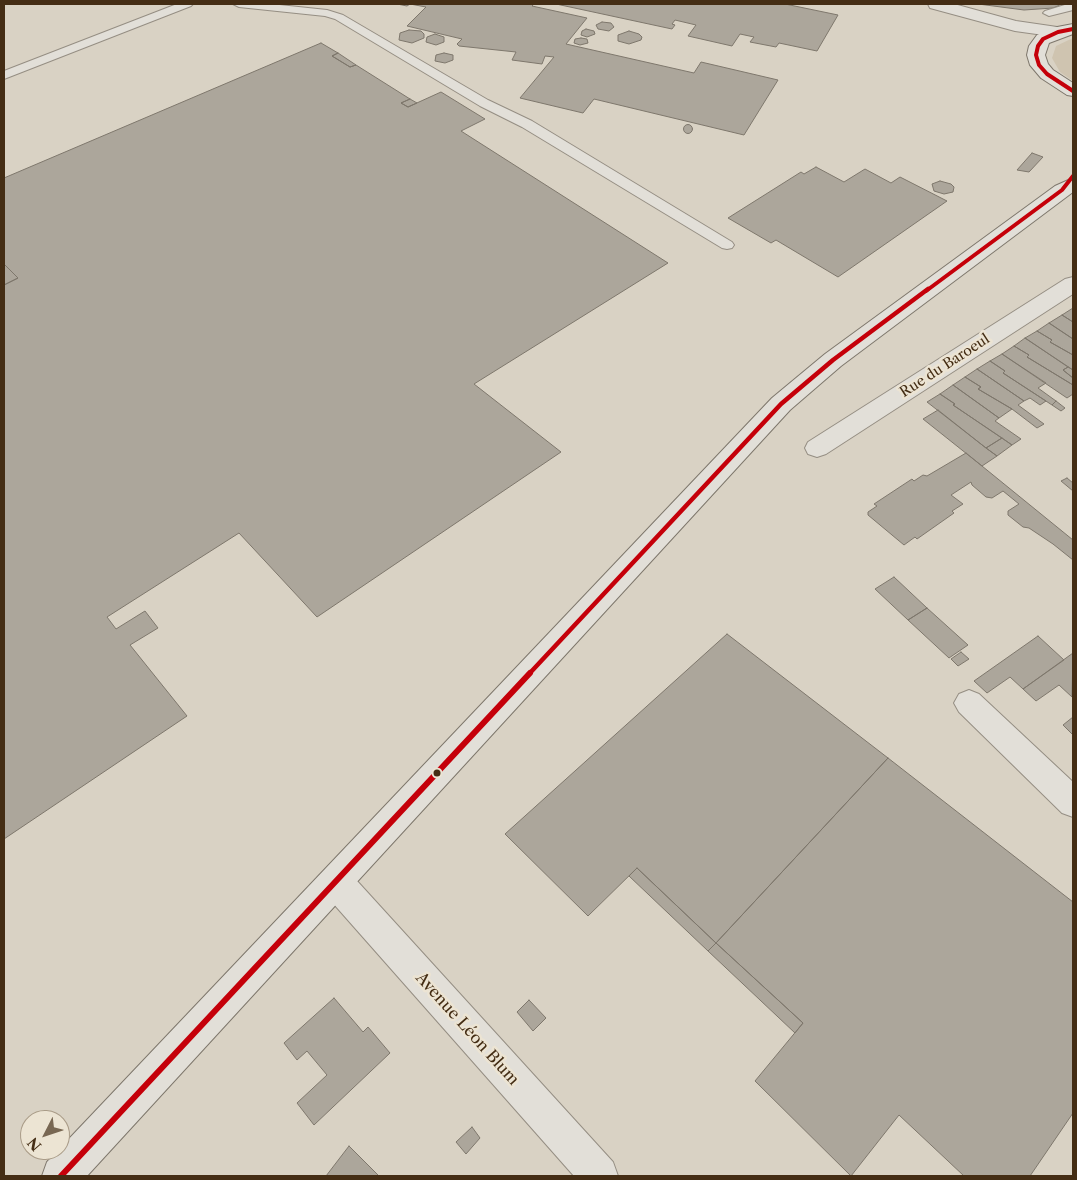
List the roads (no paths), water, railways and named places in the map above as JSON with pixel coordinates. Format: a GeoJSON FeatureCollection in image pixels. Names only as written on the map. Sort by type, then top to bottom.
{"type":"FeatureCollection","features":[{"type":"Feature","properties":{"kind":"main road"},"geometry":{"type":"LineString","coordinates":[[930,4],[1020,39],[1036,50]]}},
{"type":"Feature","properties":{"kind":"main road"},"geometry":{"type":"LineString","coordinates":[[936,4],[1015,26],[1066,30]]}},
{"type":"Feature","properties":{"kind":"main road"},"geometry":{"type":"LineString","coordinates":[[1066,30],[1043,39],[1036,50],[1037,60],[1042,69],[1053,79],[1073,90]]}},
{"type":"Feature","properties":{"kind":"main road"},"geometry":{"type":"LineString","coordinates":[[61,1176],[781,404],[833,360],[1069,183]]}},
{"type":"Feature","properties":{"kind":"main road","name":"Rue du Baroeul"},"geometry":{"type":"LineString","coordinates":[[817,448],[1073,284]]}},
{"type":"Feature","properties":{"kind":"main road"},"geometry":{"type":"LineString","coordinates":[[969,703],[1073,803]]}},
{"type":"Feature","properties":{"kind":"main road","name":"Avenue Léon Blum"},"geometry":{"type":"LineString","coordinates":[[336,882],[599,1176]]}},
{"type":"Feature","properties":{"kind":"lane"},"geometry":{"type":"LineString","coordinates":[[4,75],[187,4]]}},
{"type":"Feature","properties":{"kind":"lane"},"geometry":{"type":"LineString","coordinates":[[239,4],[326,13],[339,17],[484,103],[526,124],[727,245]]}},
{"type":"Feature","properties":{"kind":"lane"},"geometry":{"type":"LineString","coordinates":[[1049,12],[1073,6]]}}]}
